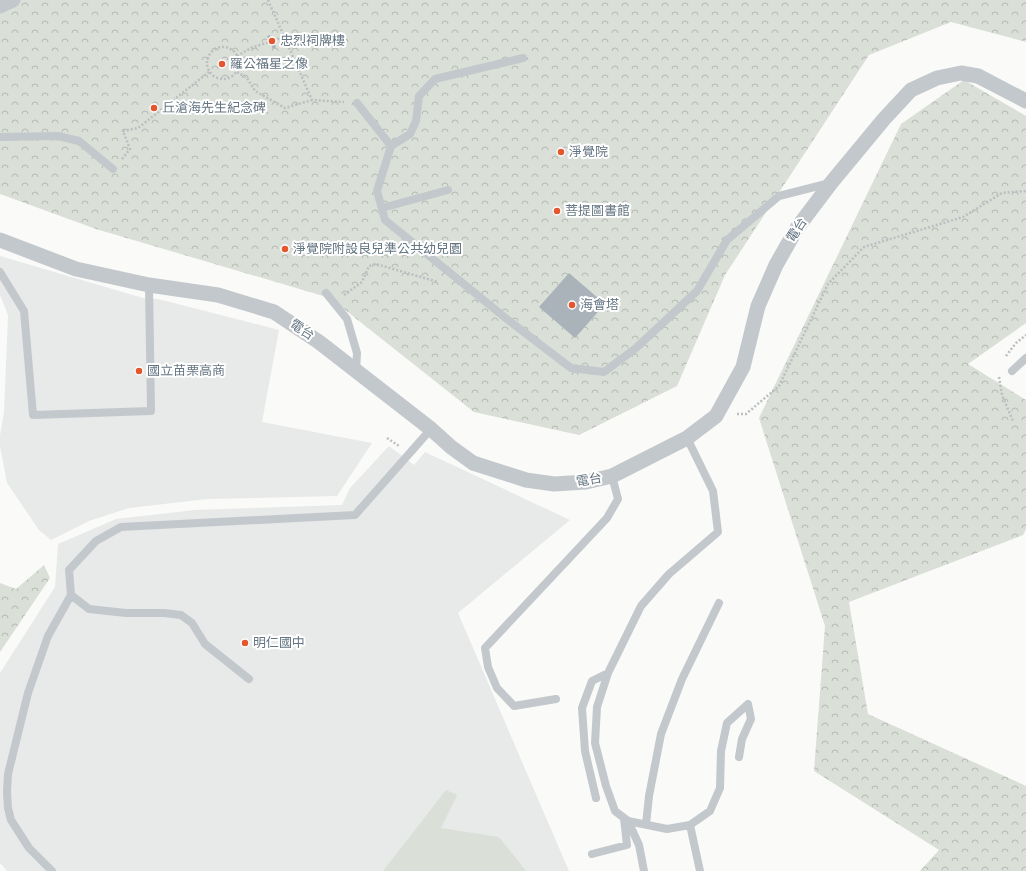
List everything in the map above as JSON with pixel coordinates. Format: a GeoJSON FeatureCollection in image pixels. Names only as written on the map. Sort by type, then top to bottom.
{"type":"FeatureCollection","features":[{"type":"Feature","properties":{"kind":"street"},"geometry":{"type":"LineString","coordinates":[[0,6],[13,0]]}},
{"type":"Feature","properties":{"kind":"street","name":"電台"},"geometry":{"type":"LineString","coordinates":[[0,240],[76,269],[149,285],[218,295],[274,312],[319,342],[473,463],[526,480],[554,484],[586,482],[612,476],[687,438],[716,416],[743,367],[758,306],[776,265],[797,228],[831,183],[884,119],[911,90],[937,78],[961,73],[978,76],[1026,101]]}},
{"type":"Feature","properties":{"kind":"lane"},"geometry":{"type":"LineString","coordinates":[[523,58],[435,79],[419,96],[416,121],[410,134],[391,146],[377,191],[385,220],[571,368],[604,372],[636,348],[697,291],[727,240],[780,196],[831,183]]}},
{"type":"Feature","properties":{"kind":"lane"},"geometry":{"type":"LineString","coordinates":[[357,103],[391,146]]}},
{"type":"Feature","properties":{"kind":"lane"},"geometry":{"type":"LineString","coordinates":[[0,138],[58,136],[79,141],[113,169]]}},
{"type":"Feature","properties":{"kind":"lane"},"geometry":{"type":"LineString","coordinates":[[382,208],[448,190]]}},
{"type":"Feature","properties":{"kind":"lane"},"geometry":{"type":"LineString","coordinates":[[0,272],[24,312],[34,415],[150,411],[149,285]]}},
{"type":"Feature","properties":{"kind":"lane"},"geometry":{"type":"LineString","coordinates":[[326,293],[347,319],[356,353],[356,371]]}},
{"type":"Feature","properties":{"kind":"lane"},"geometry":{"type":"LineString","coordinates":[[1012,371],[1026,358]]}},
{"type":"Feature","properties":{"kind":"lane"},"geometry":{"type":"LineString","coordinates":[[52,871],[29,848],[11,820],[8,808],[8,774],[28,693],[48,636],[71,595],[69,570],[96,541],[121,527],[355,514],[431,429]]}},
{"type":"Feature","properties":{"kind":"lane"},"geometry":{"type":"LineString","coordinates":[[644,871],[639,845],[626,820],[615,811],[606,786],[595,743],[598,707],[608,673],[641,606],[669,574],[718,532],[713,491],[687,438]]}},
{"type":"Feature","properties":{"kind":"lane"},"geometry":{"type":"LineString","coordinates":[[556,699],[514,706],[497,688],[488,667],[485,648],[607,518],[618,499],[612,476]]}},
{"type":"Feature","properties":{"kind":"lane"},"geometry":{"type":"LineString","coordinates":[[71,595],[89,609],[126,613],[164,613],[181,615],[192,623],[205,644],[249,679]]}},
{"type":"Feature","properties":{"kind":"lane"},"geometry":{"type":"LineString","coordinates":[[646,824],[649,796],[661,734],[682,679],[719,603]]}},
{"type":"Feature","properties":{"kind":"lane"},"geometry":{"type":"LineString","coordinates":[[596,798],[584,751],[582,708],[592,682],[608,673]]}},
{"type":"Feature","properties":{"kind":"lane"},"geometry":{"type":"LineString","coordinates":[[626,820],[667,829],[690,825],[710,811],[720,788],[721,751],[727,723],[748,704],[751,720],[742,739],[739,757]]}},
{"type":"Feature","properties":{"kind":"lane"},"geometry":{"type":"LineString","coordinates":[[592,854],[627,844],[626,820]]}},
{"type":"Feature","properties":{"kind":"lane"},"geometry":{"type":"LineString","coordinates":[[690,825],[700,871]]}},
{"type":"Feature","properties":{"kind":"path"},"geometry":{"type":"LineString","coordinates":[[268,0],[312,100]]}},
{"type":"Feature","properties":{"kind":"path"},"geometry":{"type":"LineString","coordinates":[[237,56],[251,48],[284,37]]}},
{"type":"Feature","properties":{"kind":"path"},"geometry":{"type":"LineString","coordinates":[[220,47],[230,49],[237,56],[239,61],[237,72],[229,79],[217,79],[209,72],[207,62],[211,52],[220,47]]}},
{"type":"Feature","properties":{"kind":"path"},"geometry":{"type":"LineString","coordinates":[[113,169],[130,149],[124,131],[138,128],[209,72]]}},
{"type":"Feature","properties":{"kind":"path"},"geometry":{"type":"LineString","coordinates":[[237,72],[248,78],[255,91],[286,108],[312,100],[357,103]]}},
{"type":"Feature","properties":{"kind":"path"},"geometry":{"type":"LineString","coordinates":[[716,416],[746,414],[779,386],[828,284],[864,247],[963,216],[1002,193],[1026,191]]}},
{"type":"Feature","properties":{"kind":"path"},"geometry":{"type":"LineString","coordinates":[[337,307],[344,295],[362,282],[369,266],[376,264],[446,284],[454,276]]}},
{"type":"Feature","properties":{"kind":"shaded area","name":"國立苗栗高商"},"geometry":{"type":"Polygon","coordinates":[[[0,256],[143,298],[158,299],[279,330],[262,422],[372,443],[337,496],[208,499],[129,508],[89,521],[51,540],[39,530],[7,483],[0,446],[0,435],[4,412],[8,315],[0,295],[0,256]]]}},
{"type":"Feature","properties":{"kind":"shaded area","name":"明仁國中"},"geometry":{"type":"Polygon","coordinates":[[[389,446],[414,465],[425,452],[570,520],[458,613],[569,871],[7,871],[0,863],[0,673],[55,587],[58,544],[116,519],[195,510],[342,505],[350,488],[389,446]]]}},
{"type":"Feature","properties":{"kind":"green space"},"geometry":{"type":"Polygon","coordinates":[[[0,0],[1026,0],[1026,42],[951,22],[869,55],[725,275],[677,386],[579,435],[474,412],[330,298],[96,229],[0,194],[0,0]]]}},
{"type":"Feature","properties":{"kind":"green space"},"geometry":{"type":"Polygon","coordinates":[[[964,80],[1026,116],[1026,323],[968,364],[1026,400],[1026,529],[1023,535],[849,602],[868,714],[1026,786],[1026,871],[920,871],[939,850],[814,771],[825,626],[759,418],[901,124],[964,80]]]}},
{"type":"Feature","properties":{"kind":"green space"},"geometry":{"type":"Polygon","coordinates":[[[44,565],[50,578],[0,652],[0,583],[16,589],[44,565]]]}},
{"type":"Feature","properties":{"kind":"green space"},"geometry":{"type":"Polygon","coordinates":[[[446,790],[457,795],[441,828],[499,837],[526,871],[383,871],[446,790]]]}},
{"type":"Feature","properties":{"kind":"building","name":"忠烈祠牌樓"},"geometry":{"type":"Polygon","coordinates":[[[270,35],[276,47],[273,49],[267,36],[270,35]]]}},
{"type":"Feature","properties":{"kind":"building","name":"海會塔"},"geometry":{"type":"Polygon","coordinates":[[[569,273],[605,304],[575,338],[539,307],[569,273]]]}},
{"type":"Feature","properties":{"kind":"place","name":"忠烈祠牌樓"},"geometry":{"type":"Point","coordinates":[272,41]}},
{"type":"Feature","properties":{"kind":"place","name":"羅公福星之像"},"geometry":{"type":"Point","coordinates":[222,64]}},
{"type":"Feature","properties":{"kind":"place","name":"丘滄海先生紀念碑"},"geometry":{"type":"Point","coordinates":[154,108]}},
{"type":"Feature","properties":{"kind":"place","name":"淨覺院"},"geometry":{"type":"Point","coordinates":[561,152]}},
{"type":"Feature","properties":{"kind":"place","name":"菩提圖書館"},"geometry":{"type":"Point","coordinates":[557,211]}},
{"type":"Feature","properties":{"kind":"place","name":"淨覺院附設良兒準公共幼兒園"},"geometry":{"type":"Point","coordinates":[285,249]}},
{"type":"Feature","properties":{"kind":"place","name":"海會塔"},"geometry":{"type":"Point","coordinates":[572,305]}},
{"type":"Feature","properties":{"kind":"place","name":"國立苗栗高商"},"geometry":{"type":"Point","coordinates":[139,371]}},
{"type":"Feature","properties":{"kind":"place","name":"明仁國中"},"geometry":{"type":"Point","coordinates":[245,643]}}]}
